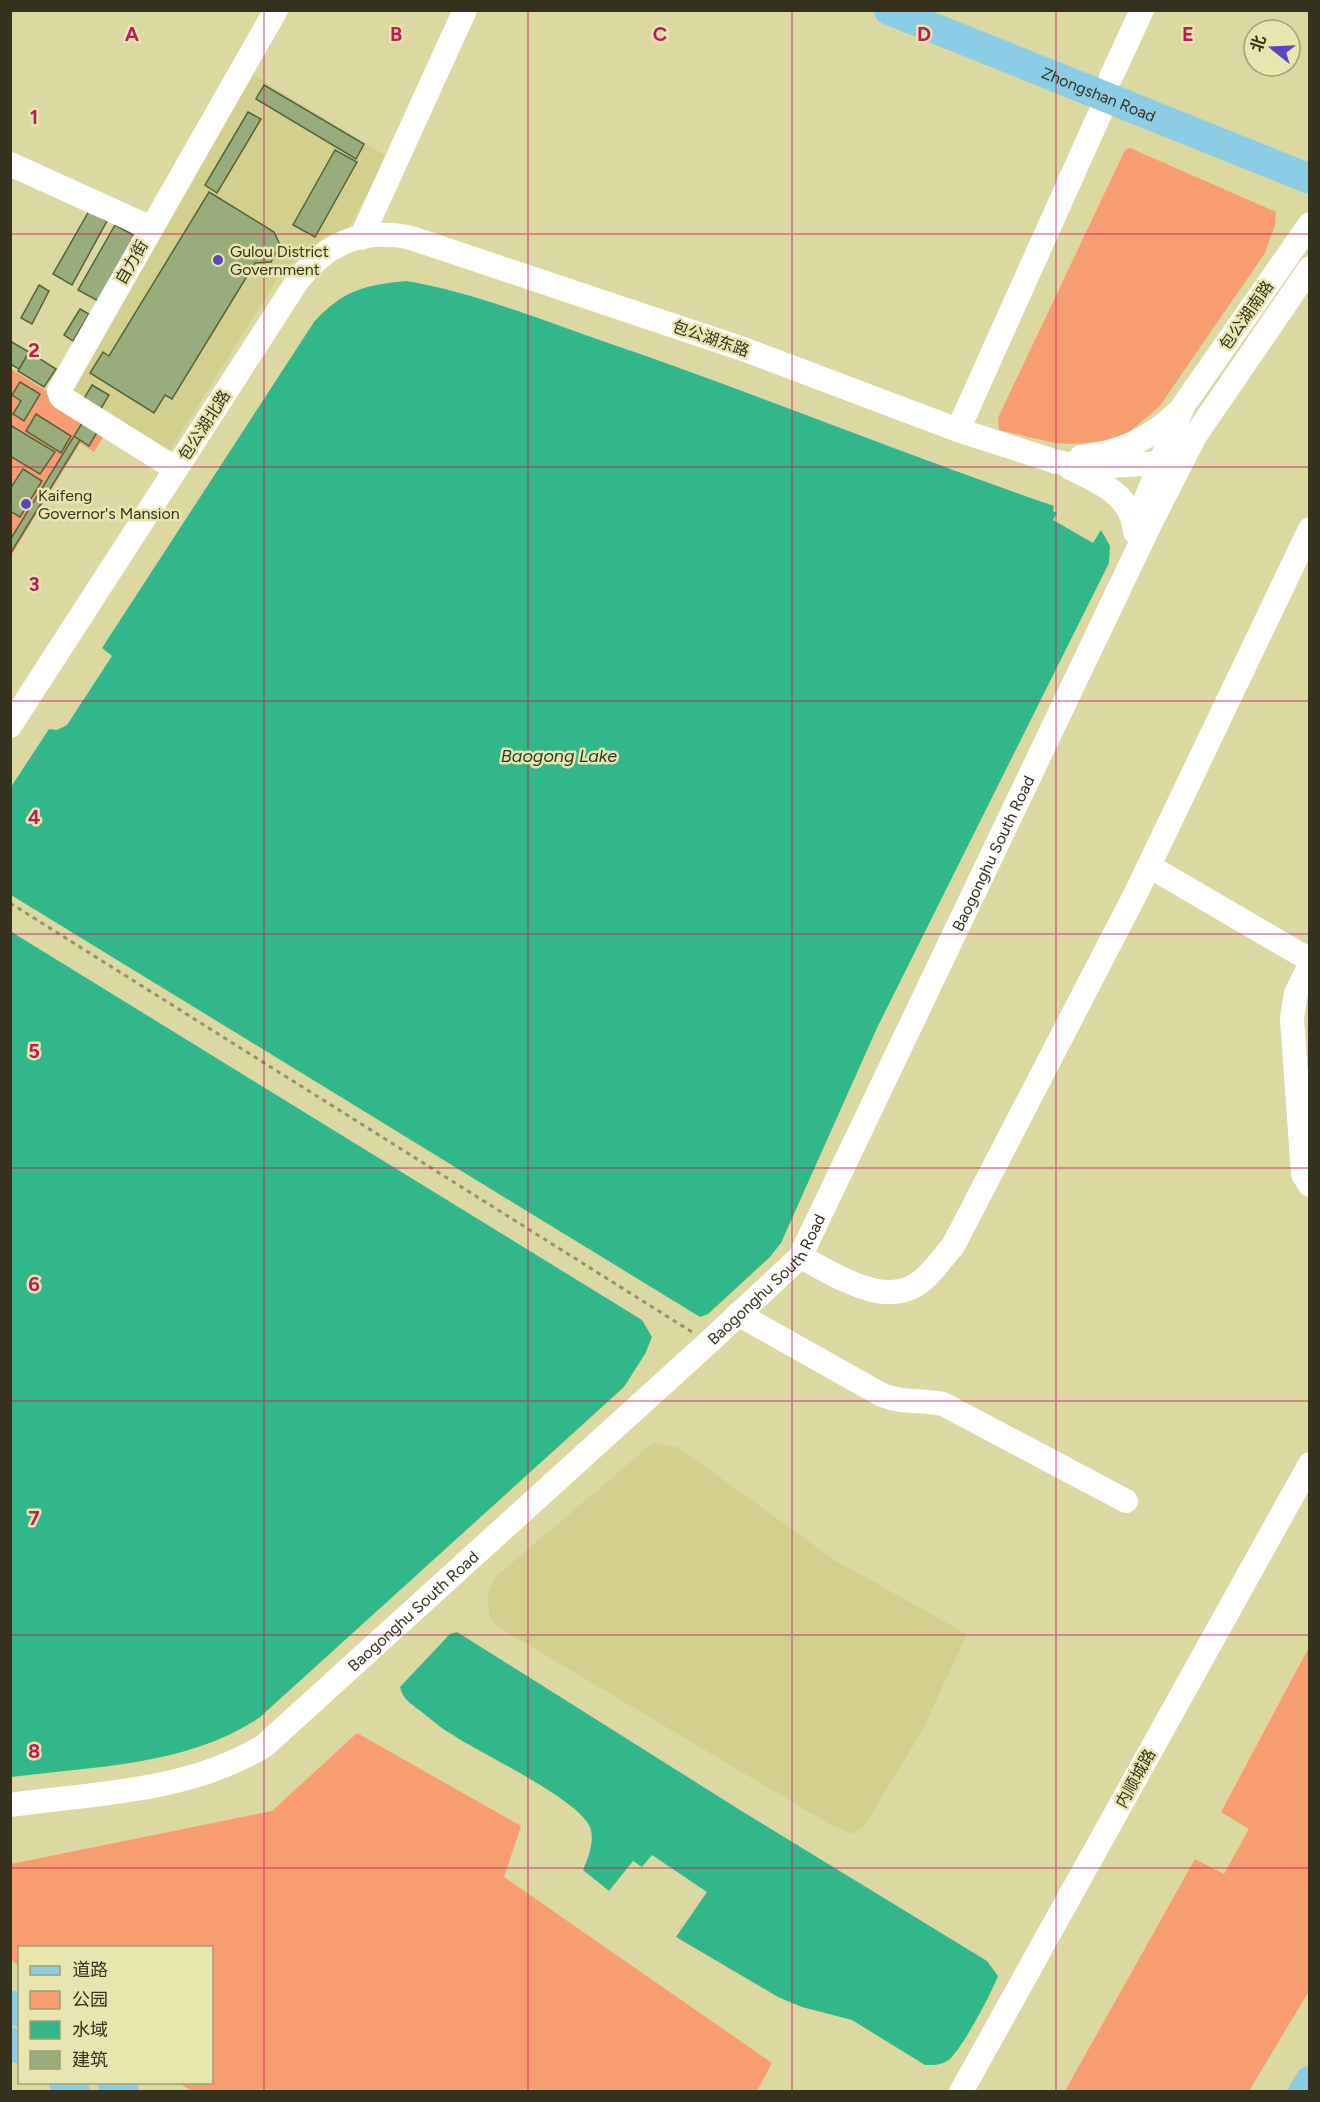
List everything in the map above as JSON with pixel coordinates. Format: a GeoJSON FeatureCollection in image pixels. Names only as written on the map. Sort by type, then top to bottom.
{"type":"FeatureCollection","features":[{"type":"Feature","properties":{"kind":"main road","name":"Zhongshan Road"},"geometry":{"type":"LineString","coordinates":[[889,10],[1310,158]]}},
{"type":"Feature","properties":{"kind":"main road","name":"Zhongshan Road"},"geometry":{"type":"LineString","coordinates":[[944,10],[1310,179]]}},
{"type":"Feature","properties":{"kind":"main road"},"geometry":{"type":"LineString","coordinates":[[1303,2091],[1310,2081]]}},
{"type":"Feature","properties":{"kind":"street","name":"自力街"},"geometry":{"type":"LineString","coordinates":[[176,469],[61,397],[59,391],[276,10]]}},
{"type":"Feature","properties":{"kind":"street"},"geometry":{"type":"LineString","coordinates":[[361,238],[465,10]]}},
{"type":"Feature","properties":{"kind":"street"},"geometry":{"type":"LineString","coordinates":[[958,430],[1142,10]]}},
{"type":"Feature","properties":{"kind":"street"},"geometry":{"type":"LineString","coordinates":[[10,164],[151,228]]}},
{"type":"Feature","properties":{"kind":"street","name":"包公湖南路"},"geometry":{"type":"LineString","coordinates":[[1062,460],[1098,455],[1150,436],[1183,406],[1310,224]]}},
{"type":"Feature","properties":{"kind":"street","name":"包公湖东路"},"geometry":{"type":"LineString","coordinates":[[361,238],[387,235],[408,237],[743,349],[1033,456],[1091,467],[1160,463],[1182,451],[1195,436]]}},
{"type":"Feature","properties":{"kind":"street","name":"包公湖北路"},"geometry":{"type":"LineString","coordinates":[[10,726],[303,273],[323,252],[342,242],[361,238]]}},
{"type":"Feature","properties":{"kind":"street","name":"包公湖南路"},"geometry":{"type":"LineString","coordinates":[[1195,436],[1310,268]]}},
{"type":"Feature","properties":{"kind":"street","name":"包公湖南路"},"geometry":{"type":"LineString","coordinates":[[1143,525],[1146,498],[1183,406]]}},
{"type":"Feature","properties":{"kind":"street"},"geometry":{"type":"LineString","coordinates":[[1143,525],[1195,436]]}},
{"type":"Feature","properties":{"kind":"street","name":"包公湖东路"},"geometry":{"type":"LineString","coordinates":[[1062,460],[1124,500],[1134,517],[1143,525],[1131,567]]}},
{"type":"Feature","properties":{"kind":"street"},"geometry":{"type":"LineString","coordinates":[[1091,467],[1126,482],[1146,498]]}},
{"type":"Feature","properties":{"kind":"street"},"geometry":{"type":"LineString","coordinates":[[800,1257],[874,1292],[889,1293],[907,1290],[924,1279],[953,1246],[1149,866],[1310,529]]}},
{"type":"Feature","properties":{"kind":"street","name":"Baogonghu South Road"},"geometry":{"type":"LineString","coordinates":[[10,1804],[183,1781],[231,1765],[264,1746],[800,1257],[1131,567]]}},
{"type":"Feature","properties":{"kind":"street"},"geometry":{"type":"LineString","coordinates":[[1149,866],[1310,960]]}},
{"type":"Feature","properties":{"kind":"street"},"geometry":{"type":"LineString","coordinates":[[1310,965],[1296,993],[1292,1018],[1303,1174],[1310,1185]]}},
{"type":"Feature","properties":{"kind":"street"},"geometry":{"type":"LineString","coordinates":[[738,1314],[882,1395],[899,1402],[929,1401],[944,1404],[1126,1501]]}},
{"type":"Feature","properties":{"kind":"street","name":"内顺城路"},"geometry":{"type":"LineString","coordinates":[[961,2091],[1310,1464]]}},
{"type":"Feature","properties":{"kind":"path"},"geometry":{"type":"LineString","coordinates":[[10,903],[709,1342]]}},
{"type":"Feature","properties":{"kind":"shaded area","name":"Gulou District Government"},"geometry":{"type":"Polygon","coordinates":[[[252,74],[388,157],[348,228],[324,237],[283,270],[162,463],[62,400],[252,74]]]}},
{"type":"Feature","properties":{"kind":"shaded area"},"geometry":{"type":"Polygon","coordinates":[[[654,1442],[679,1448],[836,1561],[967,1634],[922,1731],[865,1825],[853,1834],[829,1824],[500,1628],[490,1617],[487,1598],[494,1578],[654,1442]]]}},
{"type":"Feature","properties":{"kind":"green space"},"geometry":{"type":"Polygon","coordinates":[[[1130,148],[1276,212],[1275,225],[1265,253],[1159,407],[1129,432],[1111,440],[1075,444],[1054,443],[999,430],[998,418],[1125,150],[1130,148]]]}},
{"type":"Feature","properties":{"kind":"green space","name":"Kaifeng Governor's Mansion"},"geometry":{"type":"Polygon","coordinates":[[[11,369],[108,429],[94,452],[80,443],[11,556],[11,369]]]}},
{"type":"Feature","properties":{"kind":"green space"},"geometry":{"type":"Polygon","coordinates":[[[1309,1647],[1309,1991],[1249,2091],[1065,2091],[1195,1859],[1224,1874],[1249,1829],[1221,1812],[1309,1647]]]}},
{"type":"Feature","properties":{"kind":"green space"},"geometry":{"type":"Polygon","coordinates":[[[357,1733],[521,1826],[504,1877],[772,2063],[757,2091],[192,2091],[181,2084],[213,2084],[213,1946],[18,1946],[18,1965],[11,1960],[11,1864],[272,1811],[357,1733]]]}},
{"type":"Feature","properties":{"kind":"water","name":"Baogong Lake"},"geometry":{"type":"Polygon","coordinates":[[[407,281],[484,300],[535,317],[1054,506],[1053,511],[1057,513],[1053,520],[1093,543],[1101,530],[1110,546],[1109,563],[877,1028],[781,1243],[770,1257],[708,1314],[700,1317],[11,895],[11,787],[49,729],[57,730],[67,725],[112,656],[102,648],[314,322],[335,303],[356,291],[367,287],[407,281]]]}},
{"type":"Feature","properties":{"kind":"water"},"geometry":{"type":"Polygon","coordinates":[[[10,931],[642,1320],[652,1337],[645,1354],[624,1387],[259,1718],[231,1734],[171,1755],[107,1766],[11,1777],[10,931]]]}},
{"type":"Feature","properties":{"kind":"water"},"geometry":{"type":"Polygon","coordinates":[[[457,1632],[740,1810],[987,1961],[998,1976],[977,2019],[951,2058],[936,2065],[925,2065],[852,2020],[802,2007],[778,1997],[676,1937],[707,1892],[652,1855],[642,1867],[633,1861],[609,1891],[583,1870],[592,1840],[591,1830],[584,1818],[570,1805],[529,1778],[445,1730],[412,1705],[403,1695],[400,1687],[450,1634],[457,1632]]]}},
{"type":"Feature","properties":{"kind":"building"},"geometry":{"type":"Polygon","coordinates":[[[264,85],[364,144],[356,159],[256,99],[264,85]]]}},
{"type":"Feature","properties":{"kind":"building"},"geometry":{"type":"Polygon","coordinates":[[[248,112],[261,119],[217,193],[205,185],[248,112]]]}},
{"type":"Feature","properties":{"kind":"building"},"geometry":{"type":"Polygon","coordinates":[[[335,150],[357,162],[315,237],[293,225],[335,150]]]}},
{"type":"Feature","properties":{"kind":"building"},"geometry":{"type":"Polygon","coordinates":[[[209,192],[274,232],[280,245],[271,262],[255,263],[172,399],[165,395],[154,413],[90,373],[103,352],[109,356],[209,192]]]}},
{"type":"Feature","properties":{"kind":"building"},"geometry":{"type":"Polygon","coordinates":[[[89,211],[107,221],[72,285],[53,274],[89,211]]]}},
{"type":"Feature","properties":{"kind":"building"},"geometry":{"type":"Polygon","coordinates":[[[115,225],[137,237],[100,302],[78,290],[115,225]]]}},
{"type":"Feature","properties":{"kind":"building"},"geometry":{"type":"Polygon","coordinates":[[[39,285],[49,291],[32,324],[21,318],[39,285]]]}},
{"type":"Feature","properties":{"kind":"building"},"geometry":{"type":"Polygon","coordinates":[[[80,309],[89,314],[73,341],[64,335],[80,309]]]}},
{"type":"Feature","properties":{"kind":"building"},"geometry":{"type":"Polygon","coordinates":[[[10,341],[29,352],[19,369],[10,364],[10,341]]]}},
{"type":"Feature","properties":{"kind":"building"},"geometry":{"type":"Polygon","coordinates":[[[29,352],[56,369],[44,387],[18,371],[29,352]]]}},
{"type":"Feature","properties":{"kind":"building"},"geometry":{"type":"Polygon","coordinates":[[[20,382],[40,394],[24,421],[13,414],[21,401],[12,395],[20,382]]]}},
{"type":"Feature","properties":{"kind":"building"},"geometry":{"type":"Polygon","coordinates":[[[92,385],[109,395],[96,417],[79,407],[92,385]]]}},
{"type":"Feature","properties":{"kind":"building"},"geometry":{"type":"Polygon","coordinates":[[[36,414],[71,436],[61,453],[26,431],[36,414]]]}},
{"type":"Feature","properties":{"kind":"building"},"geometry":{"type":"Polygon","coordinates":[[[84,420],[99,429],[89,446],[74,436],[84,420]]]}},
{"type":"Feature","properties":{"kind":"building"},"geometry":{"type":"Polygon","coordinates":[[[10,425],[55,452],[40,474],[10,456],[10,425]]]}},
{"type":"Feature","properties":{"kind":"building"},"geometry":{"type":"Polygon","coordinates":[[[74,436],[80,440],[10,554],[10,540],[74,436]]]}},
{"type":"Feature","properties":{"kind":"building"},"geometry":{"type":"Polygon","coordinates":[[[23,469],[42,481],[20,517],[10,511],[10,489],[23,469]]]}},
{"type":"Feature","properties":{"kind":"place","name":"Gulou District Government"},"geometry":{"type":"Point","coordinates":[218,260]}},
{"type":"Feature","properties":{"kind":"place","name":"Kaifeng Governor's Mansion"},"geometry":{"type":"Point","coordinates":[26,504]}}]}
